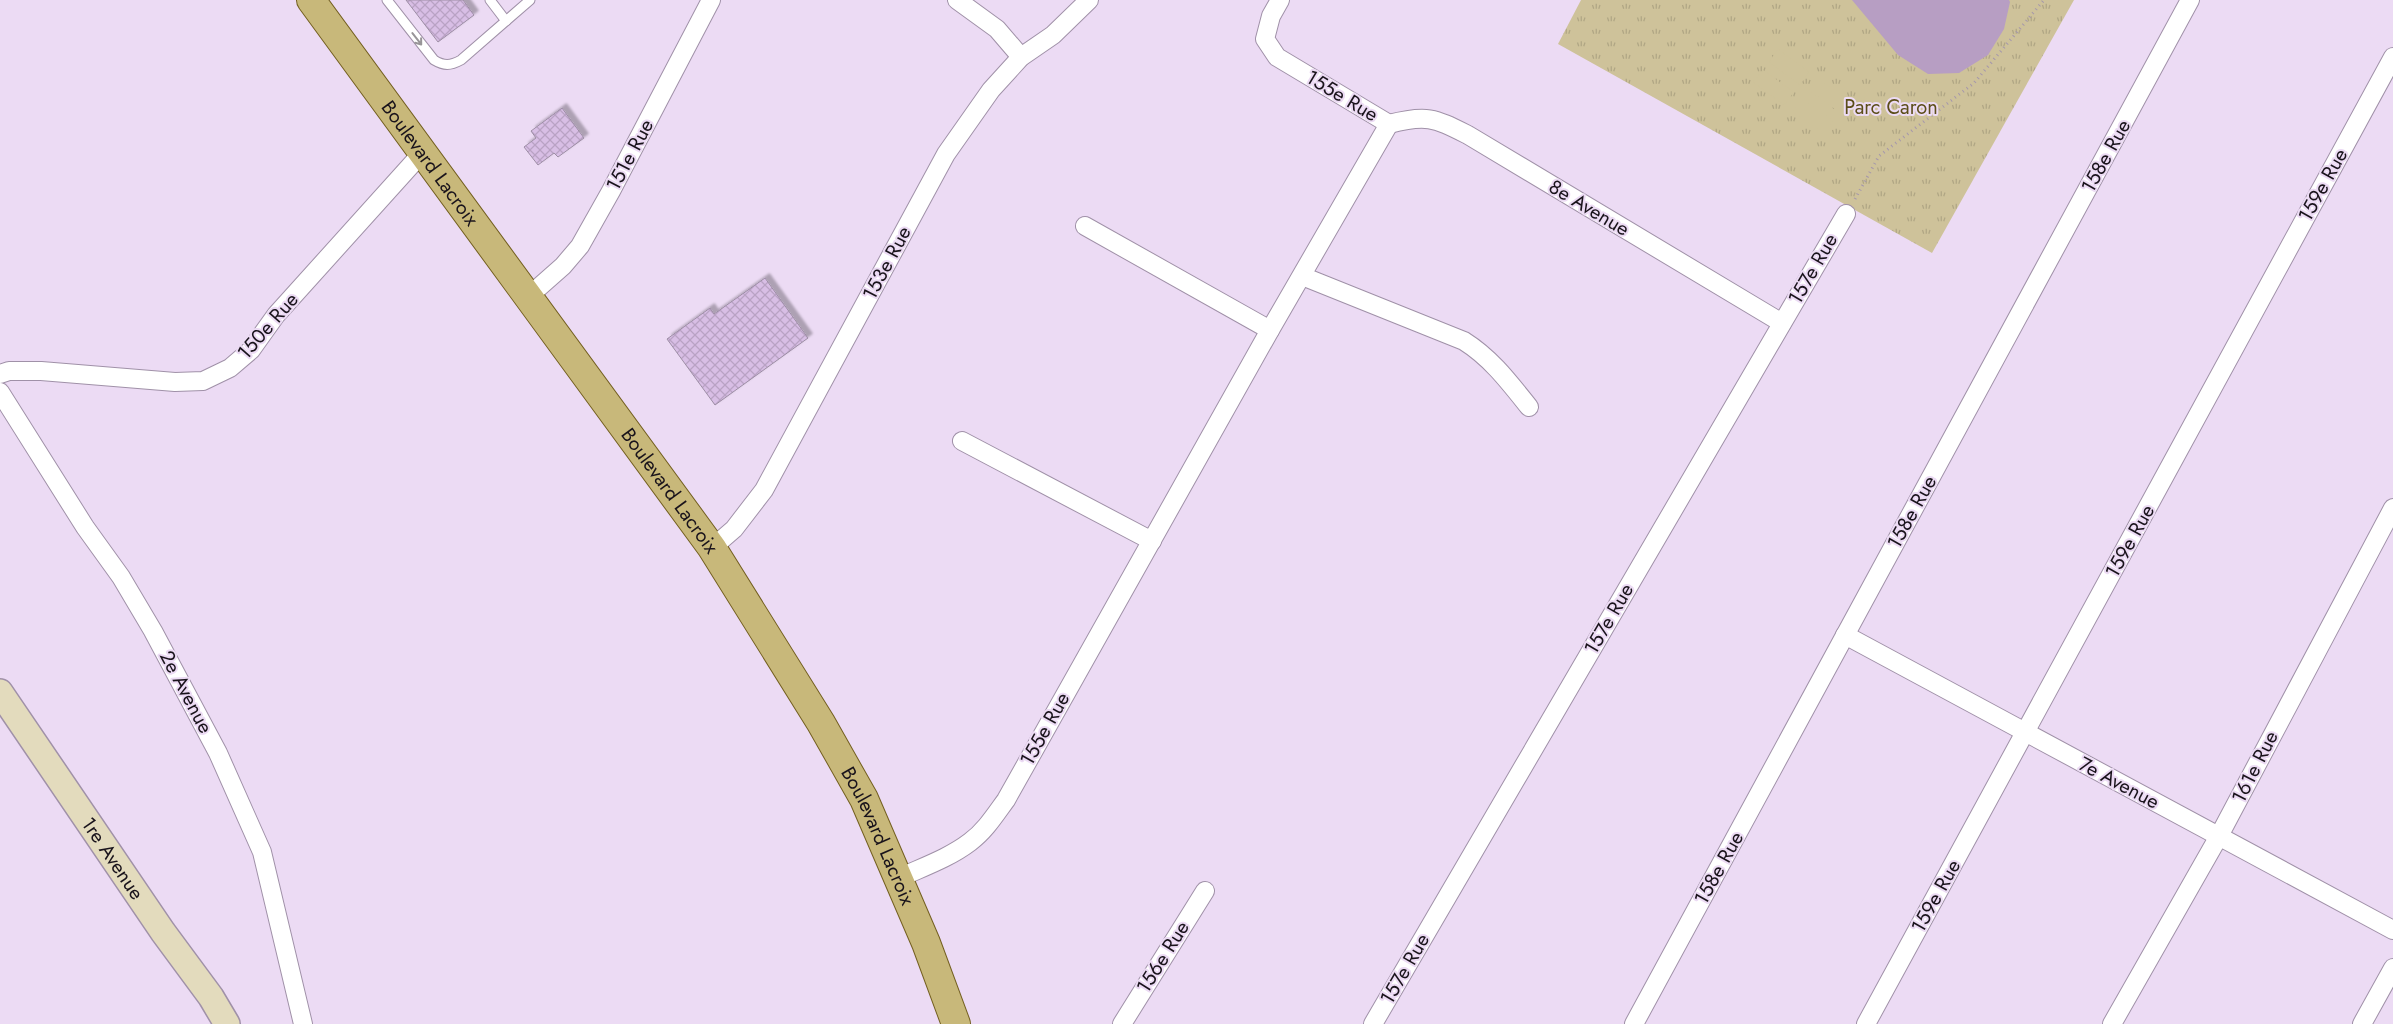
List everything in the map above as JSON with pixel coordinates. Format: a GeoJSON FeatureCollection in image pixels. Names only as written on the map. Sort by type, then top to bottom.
{"type":"FeatureCollection","features":[{"type":"Feature","properties":{"kind":"main road","name":"Boulevard Lacroix"},"geometry":{"type":"LineString","coordinates":[[311,0],[712,548],[821,723],[864,800],[900,878],[956,1024]]}},
{"type":"Feature","properties":{"kind":"street","name":"151e Rue"},"geometry":{"type":"LineString","coordinates":[[529,296],[563,266],[580,246],[611,191],[711,0]]}},
{"type":"Feature","properties":{"kind":"street"},"geometry":{"type":"LineString","coordinates":[[957,0],[997,29],[1021,57]]}},
{"type":"Feature","properties":{"kind":"street","name":"153e Rue"},"geometry":{"type":"LineString","coordinates":[[712,548],[734,529],[764,490],[946,154],[992,90],[1021,57],[1053,35],[1089,0]]}},
{"type":"Feature","properties":{"kind":"street","name":"155e Rue"},"geometry":{"type":"LineString","coordinates":[[900,878],[955,852],[986,828],[1006,800],[1270,330],[1389,124],[1277,57],[1265,39],[1271,16],[1280,0]]}},
{"type":"Feature","properties":{"kind":"street","name":"158e Rue"},"geometry":{"type":"LineString","coordinates":[[1634,1024],[2190,0]]}},
{"type":"Feature","properties":{"kind":"street","name":"159e Rue"},"geometry":{"type":"LineString","coordinates":[[1866,1024],[2393,57]]}},
{"type":"Feature","properties":{"kind":"street","name":"8e Avenue"},"geometry":{"type":"LineString","coordinates":[[1389,124],[1424,117],[1439,121],[1468,135],[1782,323]]}},
{"type":"Feature","properties":{"kind":"street","name":"150e Rue"},"geometry":{"type":"LineString","coordinates":[[0,374],[9,371],[41,370],[175,382],[203,381],[230,368],[251,350],[276,315],[422,153]]}},
{"type":"Feature","properties":{"kind":"street","name":"157e Rue"},"geometry":{"type":"LineString","coordinates":[[1373,1024],[1846,214]]}},
{"type":"Feature","properties":{"kind":"street"},"geometry":{"type":"LineString","coordinates":[[1085,226],[1270,330]]}},
{"type":"Feature","properties":{"kind":"street"},"geometry":{"type":"LineString","coordinates":[[1302,276],[1464,341],[1482,352],[1498,367],[1530,407]]}},
{"type":"Feature","properties":{"kind":"street","name":"2e Avenue"},"geometry":{"type":"LineString","coordinates":[[0,392],[85,527],[126,584],[154,631],[218,753],[262,852],[303,1024]]}},
{"type":"Feature","properties":{"kind":"street"},"geometry":{"type":"LineString","coordinates":[[962,441],[1152,541]]}},
{"type":"Feature","properties":{"kind":"street","name":"161e Rue"},"geometry":{"type":"LineString","coordinates":[[2112,1024],[2219,836],[2393,508]]}},
{"type":"Feature","properties":{"kind":"street","name":"7e Avenue"},"geometry":{"type":"LineString","coordinates":[[1845,635],[2393,930]]}},
{"type":"Feature","properties":{"kind":"street","name":"1re Avenue"},"geometry":{"type":"LineString","coordinates":[[0,692],[163,932],[211,997],[227,1024]]}},
{"type":"Feature","properties":{"kind":"street","name":"156e Rue"},"geometry":{"type":"LineString","coordinates":[[1122,1024],[1205,891]]}},
{"type":"Feature","properties":{"kind":"street"},"geometry":{"type":"LineString","coordinates":[[2362,1024],[2393,968]]}},
{"type":"Feature","properties":{"kind":"lane"},"geometry":{"type":"LineString","coordinates":[[387,0],[434,60],[442,65],[452,64],[461,60],[530,0]]}},
{"type":"Feature","properties":{"kind":"lane"},"geometry":{"type":"LineString","coordinates":[[490,0],[506,21]]}},
{"type":"Feature","properties":{"kind":"path"},"geometry":{"type":"LineString","coordinates":[[1846,214],[1879,156],[1974,83],[2044,0]]}},
{"type":"Feature","properties":{"kind":"green space","name":"Parc Caron"},"geometry":{"type":"Polygon","coordinates":[[[1581,0],[2074,0],[1932,253],[1558,44],[1581,0]]]}},
{"type":"Feature","properties":{"kind":"green space"},"geometry":{"type":"Polygon","coordinates":[[[1778,49],[1809,72],[1800,85],[1769,62],[1778,49]]]}},
{"type":"Feature","properties":{"kind":"green space"},"geometry":{"type":"Polygon","coordinates":[[[1763,70],[1794,92],[1784,105],[1753,82],[1763,70]]]}},
{"type":"Feature","properties":{"kind":"green space"},"geometry":{"type":"Polygon","coordinates":[[[1818,78],[1849,101],[1840,113],[1809,90],[1818,78]]]}},
{"type":"Feature","properties":{"kind":"green space"},"geometry":{"type":"Polygon","coordinates":[[[1802,98],[1833,121],[1824,134],[1793,111],[1802,98]]]}},
{"type":"Feature","properties":{"kind":"shaded area"},"geometry":{"type":"Polygon","coordinates":[[[1852,0],[2009,0],[2010,2],[2004,29],[1988,55],[1959,73],[1928,74],[1898,55],[1852,0]]]}},
{"type":"Feature","properties":{"kind":"building"},"geometry":{"type":"Polygon","coordinates":[[[406,0],[463,0],[474,15],[438,42],[406,0]]]}},
{"type":"Feature","properties":{"kind":"building"},"geometry":{"type":"Polygon","coordinates":[[[562,108],[584,138],[558,157],[554,153],[538,165],[524,147],[536,138],[531,131],[562,108]]]}},
{"type":"Feature","properties":{"kind":"building"},"geometry":{"type":"Polygon","coordinates":[[[765,278],[808,338],[715,405],[667,339],[710,308],[714,314],[765,278]]]}}]}
